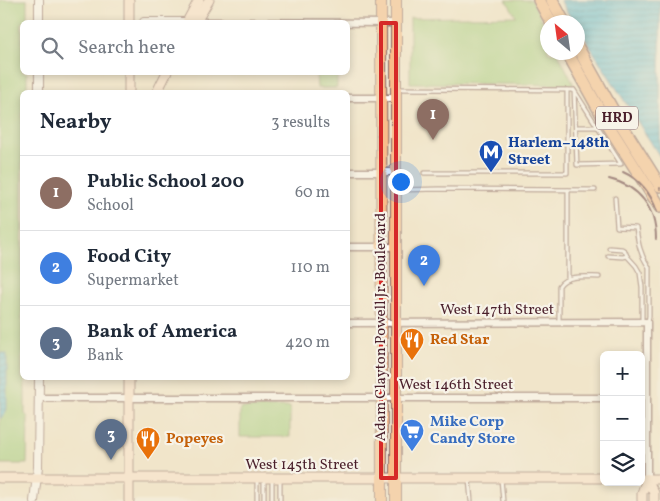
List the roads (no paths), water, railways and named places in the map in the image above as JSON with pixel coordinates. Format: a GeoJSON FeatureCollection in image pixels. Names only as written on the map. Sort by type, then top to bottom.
{"type":"FeatureCollection","features":[{"type":"Feature","properties":{"kind":"highway"},"geometry":{"type":"LineString","coordinates":[[539,0],[547,15]]}},
{"type":"Feature","properties":{"kind":"highway"},"geometry":{"type":"LineString","coordinates":[[552,0],[560,15]]}},
{"type":"Feature","properties":{"kind":"highway","name":"HRD"},"geometry":{"type":"LineString","coordinates":[[571,60],[606,122],[660,206]]}},
{"type":"Feature","properties":{"kind":"highway","name":"HRD"},"geometry":{"type":"LineString","coordinates":[[584,60],[605,98],[660,186]]}},
{"type":"Feature","properties":{"kind":"main road"},"geometry":{"type":"LineString","coordinates":[[129,0],[129,20]]}},
{"type":"Feature","properties":{"kind":"main road"},"geometry":{"type":"LineString","coordinates":[[188,20],[199,0]]}},
{"type":"Feature","properties":{"kind":"main road"},"geometry":{"type":"LineString","coordinates":[[197,20],[209,0]]}},
{"type":"Feature","properties":{"kind":"main road","name":"Adam Clayton Powell Jr. Boulevard"},"geometry":{"type":"LineString","coordinates":[[381,0],[382,501]]}},
{"type":"Feature","properties":{"kind":"main road","name":"Adam Clayton Powell Jr. Boulevard"},"geometry":{"type":"LineString","coordinates":[[395,1],[396,501]]}},
{"type":"Feature","properties":{"kind":"main road"},"geometry":{"type":"LineString","coordinates":[[129,75],[129,90]]}},
{"type":"Feature","properties":{"kind":"main road"},"geometry":{"type":"LineString","coordinates":[[158,90],[166,75]]}},
{"type":"Feature","properties":{"kind":"main road"},"geometry":{"type":"LineString","coordinates":[[129,380],[129,501]]}},
{"type":"Feature","properties":{"kind":"main road","name":"West 145th Street"},"geometry":{"type":"LineString","coordinates":[[0,478],[600,478]]}},
{"type":"Feature","properties":{"kind":"main road"},"geometry":{"type":"LineString","coordinates":[[645,479],[660,479]]}},
{"type":"Feature","properties":{"kind":"main road"},"geometry":{"type":"LineString","coordinates":[[645,480],[654,493],[654,501]]}},
{"type":"Feature","properties":{"kind":"main road"},"geometry":{"type":"LineString","coordinates":[[642,501],[643,486]]}},
{"type":"Feature","properties":{"kind":"street"},"geometry":{"type":"LineString","coordinates":[[39,0],[39,20]]}},
{"type":"Feature","properties":{"kind":"street"},"geometry":{"type":"LineString","coordinates":[[350,23],[396,23]]}},
{"type":"Feature","properties":{"kind":"street"},"geometry":{"type":"LineString","coordinates":[[39,75],[39,90]]}},
{"type":"Feature","properties":{"kind":"street"},"geometry":{"type":"LineString","coordinates":[[350,98],[381,98],[396,93]]}},
{"type":"Feature","properties":{"kind":"street"},"geometry":{"type":"LineString","coordinates":[[350,172],[396,172]]}},
{"type":"Feature","properties":{"kind":"street"},"geometry":{"type":"LineString","coordinates":[[350,247],[396,247]]}},
{"type":"Feature","properties":{"kind":"street"},"geometry":{"type":"LineString","coordinates":[[645,322],[645,396]]}},
{"type":"Feature","properties":{"kind":"street","name":"West 147th Street"},"geometry":{"type":"LineString","coordinates":[[350,323],[645,322]]}},
{"type":"Feature","properties":{"kind":"street"},"geometry":{"type":"LineString","coordinates":[[34,501],[37,478],[39,380]]}},
{"type":"Feature","properties":{"kind":"street","name":"West 146th Street"},"geometry":{"type":"LineString","coordinates":[[39,398],[600,398]]}},
{"type":"Feature","properties":{"kind":"lane"},"geometry":{"type":"LineString","coordinates":[[424,173],[567,172],[567,90]]}},
{"type":"Feature","properties":{"kind":"lane"},"geometry":{"type":"LineString","coordinates":[[396,93],[574,90]]}},
{"type":"Feature","properties":{"kind":"lane"},"geometry":{"type":"LineString","coordinates":[[574,90],[597,126],[621,164],[577,165],[574,90]]}},
{"type":"Feature","properties":{"kind":"lane"},"geometry":{"type":"LineString","coordinates":[[576,127],[597,126]]}},
{"type":"Feature","properties":{"kind":"lane"},"geometry":{"type":"LineString","coordinates":[[396,190],[595,190]]}},
{"type":"Feature","properties":{"kind":"lane"},"geometry":{"type":"LineString","coordinates":[[568,190],[568,279]]}},
{"type":"Feature","properties":{"kind":"lane"},"geometry":{"type":"LineString","coordinates":[[615,198],[617,227],[636,228],[638,243],[644,260],[649,267],[649,316],[645,322]]}},
{"type":"Feature","properties":{"kind":"lane"},"geometry":{"type":"LineString","coordinates":[[609,248],[625,251],[626,256],[636,266],[642,278],[645,322]]}},
{"type":"Feature","properties":{"kind":"lane"},"geometry":{"type":"LineString","coordinates":[[608,256],[626,256]]}},
{"type":"Feature","properties":{"kind":"lane"},"geometry":{"type":"LineString","coordinates":[[559,323],[559,286],[561,282],[568,279],[599,277]]}},
{"type":"Feature","properties":{"kind":"lane"},"geometry":{"type":"LineString","coordinates":[[257,501],[268,478]]}},
{"type":"Feature","properties":{"kind":"lane"},"geometry":{"type":"LineString","coordinates":[[264,501],[268,478]]}},
{"type":"Feature","properties":{"kind":"lane"},"geometry":{"type":"LineString","coordinates":[[268,478],[272,501]]}},
{"type":"Feature","properties":{"kind":"lane"},"geometry":{"type":"LineString","coordinates":[[268,478],[280,501]]}},
{"type":"Feature","properties":{"kind":"lane"},"geometry":{"type":"LineString","coordinates":[[470,478],[471,501]]}},
{"type":"Feature","properties":{"kind":"lane"},"geometry":{"type":"LineString","coordinates":[[501,478],[503,501]]}},
{"type":"Feature","properties":{"kind":"water"},"geometry":{"type":"Polygon","coordinates":[[[560,0],[660,0],[660,157],[585,39],[585,15],[569,15],[560,0]]]}},
{"type":"Feature","properties":{"kind":"water"},"geometry":{"type":"Polygon","coordinates":[[[0,353],[7,354],[7,409],[0,419],[0,353]]]}},
{"type":"Feature","properties":{"kind":"railway"},"geometry":{"type":"LineString","coordinates":[[623,172],[640,183],[652,199],[657,212]]}},
{"type":"Feature","properties":{"kind":"railway"},"geometry":{"type":"LineString","coordinates":[[609,179],[629,187],[644,200],[653,218],[656,239]]}},
{"type":"Feature","properties":{"kind":"place","name":"Public School 200"},"geometry":{"type":"Point","coordinates":[433,140]}},
{"type":"Feature","properties":{"kind":"place","name":"Harlem–148th Street"},"geometry":{"type":"Point","coordinates":[491,173]}},
{"type":"Feature","properties":{"kind":"place","name":"Food City"},"geometry":{"type":"Point","coordinates":[424,286]}},
{"type":"Feature","properties":{"kind":"place","name":"Red Star"},"geometry":{"type":"Point","coordinates":[412,361]}},
{"type":"Feature","properties":{"kind":"place","name":"Mike Corp Candy Store"},"geometry":{"type":"Point","coordinates":[412,452]}},
{"type":"Feature","properties":{"kind":"place","name":"Bank of America"},"geometry":{"type":"Point","coordinates":[111,460]}},
{"type":"Feature","properties":{"kind":"place","name":"Popeyes"},"geometry":{"type":"Point","coordinates":[148,460]}}]}
